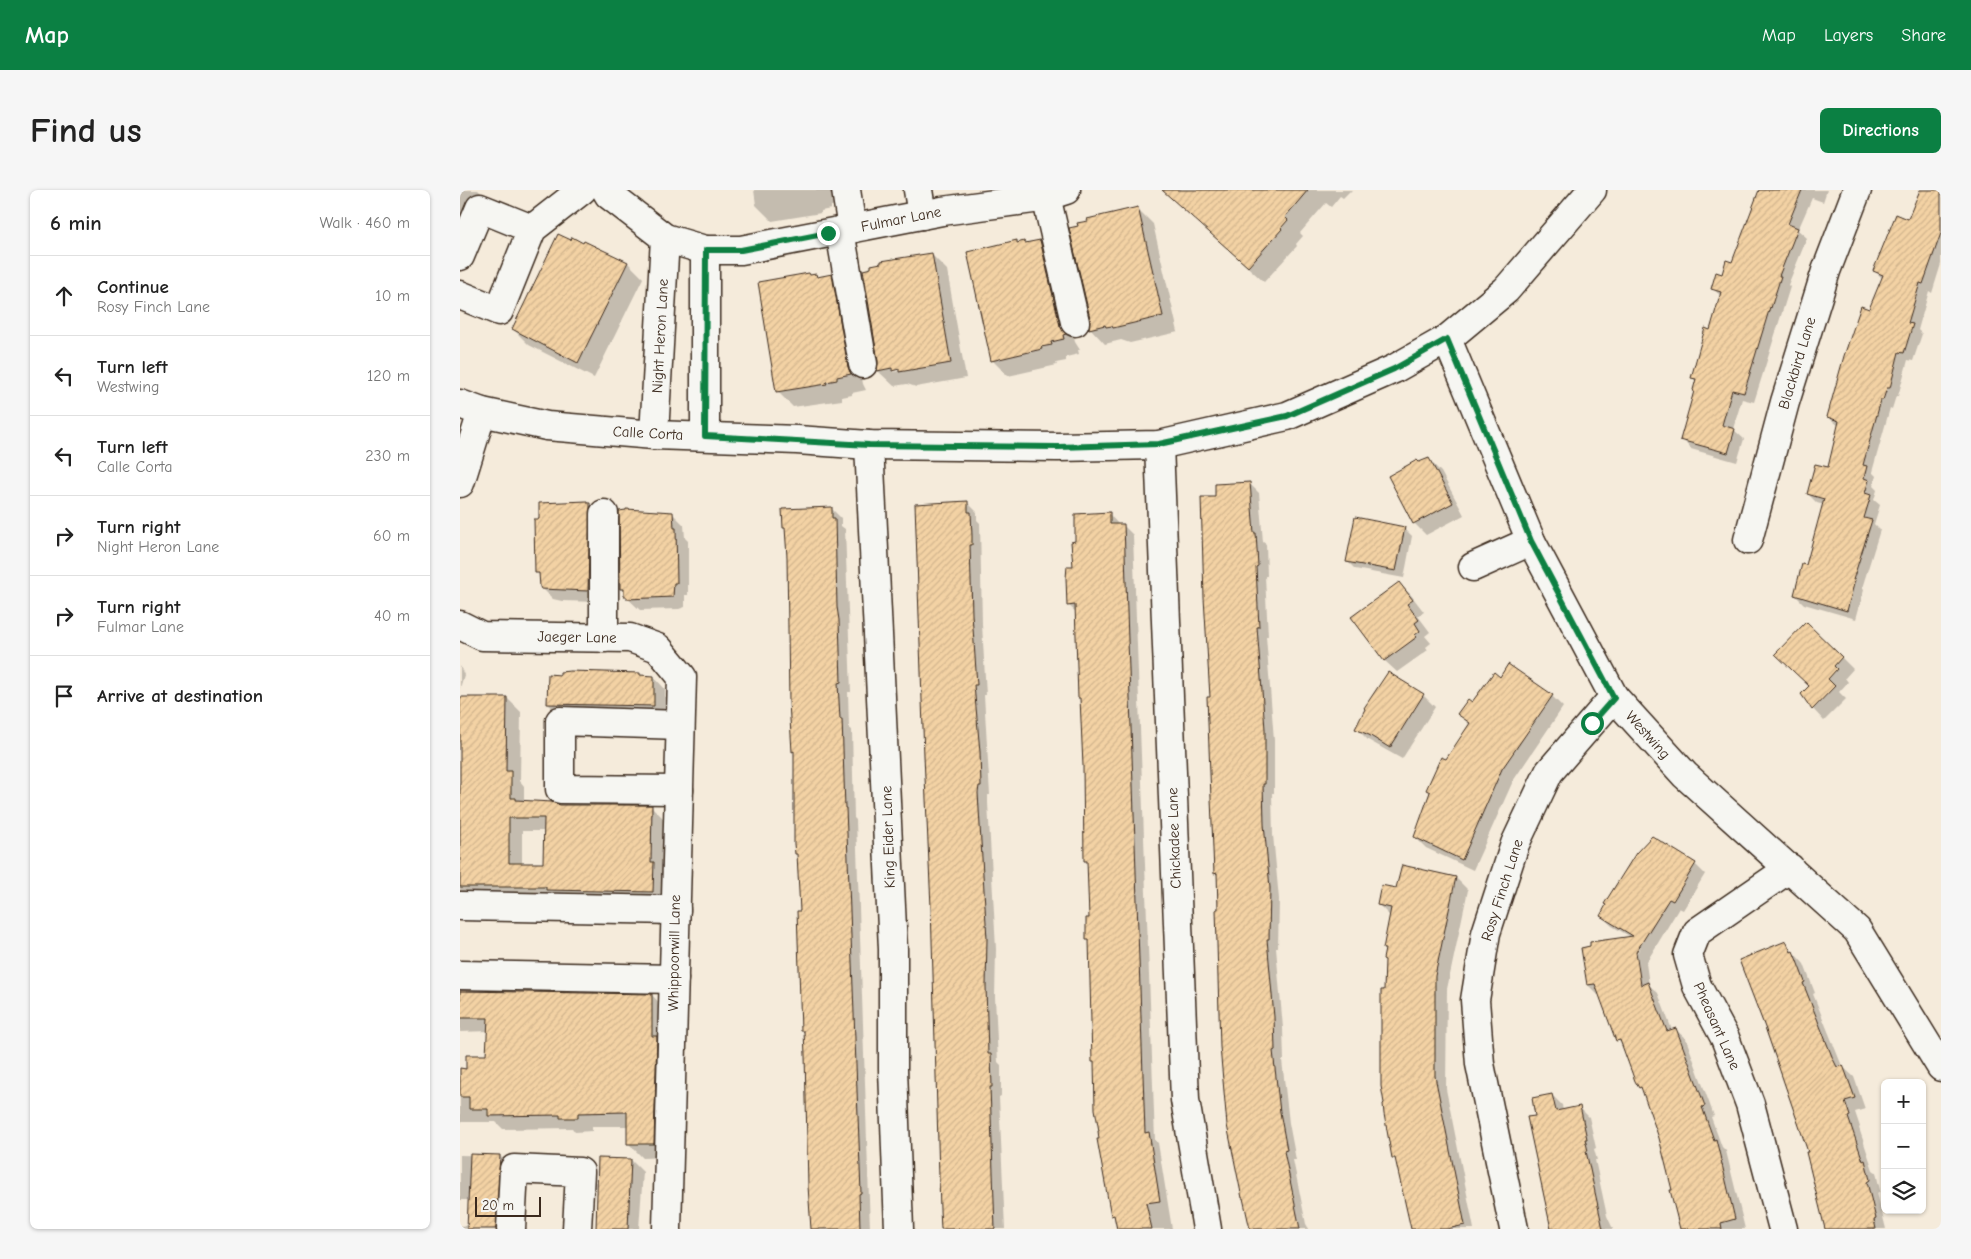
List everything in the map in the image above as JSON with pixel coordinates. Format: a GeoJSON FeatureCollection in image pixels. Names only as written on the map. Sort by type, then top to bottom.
{"type":"FeatureCollection","features":[{"type":"Feature","properties":{"kind":"street"},"geometry":{"type":"LineString","coordinates":[[460,295],[499,311],[532,230],[582,190]]}},
{"type":"Feature","properties":{"kind":"street"},"geometry":{"type":"LineString","coordinates":[[606,190],[609,195],[665,238],[706,250],[704,296],[705,436]]}},
{"type":"Feature","properties":{"kind":"street"},"geometry":{"type":"LineString","coordinates":[[846,190],[846,230],[863,364]]}},
{"type":"Feature","properties":{"kind":"street","name":"Calle Corta"},"geometry":{"type":"LineString","coordinates":[[471,408],[547,426],[654,435],[869,445],[1058,447],[1159,444],[1287,416],[1394,369],[1447,339],[1506,290],[1592,190]]}},
{"type":"Feature","properties":{"kind":"street","name":"Blackbird Lane"},"geometry":{"type":"LineString","coordinates":[[1748,540],[1788,392],[1826,271],[1857,190]]}},
{"type":"Feature","properties":{"kind":"street"},"geometry":{"type":"LineString","coordinates":[[1056,193],[1075,322]]}},
{"type":"Feature","properties":{"kind":"street","name":"Fulmar Lane"},"geometry":{"type":"LineString","coordinates":[[706,250],[741,250],[846,230],[920,202],[1056,193]]}},
{"type":"Feature","properties":{"kind":"street"},"geometry":{"type":"LineString","coordinates":[[460,256],[480,208],[532,230]]}},
{"type":"Feature","properties":{"kind":"street","name":"Night Heron Lane"},"geometry":{"type":"LineString","coordinates":[[654,435],[665,238]]}},
{"type":"Feature","properties":{"kind":"street"},"geometry":{"type":"LineString","coordinates":[[663,292],[704,296]]}},
{"type":"Feature","properties":{"kind":"street","name":"Westwing"},"geometry":{"type":"LineString","coordinates":[[1447,339],[1531,541],[1614,698],[1685,776],[1857,930],[1941,1067]]}},
{"type":"Feature","properties":{"kind":"street"},"geometry":{"type":"LineString","coordinates":[[460,483],[471,408]]}},
{"type":"Feature","properties":{"kind":"street","name":"Chickadee Lane"},"geometry":{"type":"LineString","coordinates":[[1159,444],[1185,1100],[1207,1229]]}},
{"type":"Feature","properties":{"kind":"street","name":"King Eider Lane"},"geometry":{"type":"LineString","coordinates":[[869,445],[892,940],[893,1069],[899,1229]]}},
{"type":"Feature","properties":{"kind":"street"},"geometry":{"type":"LineString","coordinates":[[604,514],[604,638]]}},
{"type":"Feature","properties":{"kind":"street"},"geometry":{"type":"LineString","coordinates":[[1473,566],[1531,541]]}},
{"type":"Feature","properties":{"kind":"street","name":"Jaeger Lane"},"geometry":{"type":"LineString","coordinates":[[460,625],[482,636],[630,638],[658,648],[682,677]]}},
{"type":"Feature","properties":{"kind":"street","name":"Whippoorwill Lane"},"geometry":{"type":"LineString","coordinates":[[667,1229],[682,677]]}},
{"type":"Feature","properties":{"kind":"street","name":"Rosy Finch Lane"},"geometry":{"type":"LineString","coordinates":[[1514,1229],[1480,1064],[1475,1000],[1486,933],[1515,844],[1549,772],[1614,698]]}},
{"type":"Feature","properties":{"kind":"street"},"geometry":{"type":"LineString","coordinates":[[679,790],[560,789],[560,721],[680,725]]}},
{"type":"Feature","properties":{"kind":"street","name":"Pheasant Lane"},"geometry":{"type":"LineString","coordinates":[[1783,1229],[1750,1104],[1725,1038],[1697,986],[1688,955],[1696,932],[1790,868]]}},
{"type":"Feature","properties":{"kind":"street"},"geometry":{"type":"LineString","coordinates":[[460,906],[676,910]]}},
{"type":"Feature","properties":{"kind":"street"},"geometry":{"type":"LineString","coordinates":[[460,975],[674,979]]}},
{"type":"Feature","properties":{"kind":"street"},"geometry":{"type":"LineString","coordinates":[[511,1229],[514,1169],[580,1172],[577,1229]]}},
{"type":"Feature","properties":{"kind":"building"},"geometry":{"type":"Polygon","coordinates":[[[1162,190],[1308,190],[1285,217],[1288,220],[1282,229],[1248,267],[1162,190]]]}},
{"type":"Feature","properties":{"kind":"building"},"geometry":{"type":"Polygon","coordinates":[[[1759,190],[1802,190],[1788,224],[1798,228],[1779,276],[1781,276],[1744,393],[1732,390],[1722,425],[1735,429],[1728,453],[1680,440],[1694,391],[1696,379],[1691,378],[1705,328],[1710,330],[1721,292],[1711,289],[1716,272],[1722,274],[1726,260],[1732,262],[1759,190]]]}},
{"type":"Feature","properties":{"kind":"building"},"geometry":{"type":"Polygon","coordinates":[[[1920,190],[1941,190],[1941,233],[1923,284],[1920,283],[1908,323],[1913,324],[1904,353],[1899,352],[1890,388],[1887,388],[1883,400],[1881,400],[1863,465],[1867,466],[1864,478],[1869,480],[1865,493],[1871,495],[1864,518],[1872,520],[1853,580],[1855,580],[1847,611],[1794,595],[1802,564],[1806,565],[1824,499],[1807,494],[1815,464],[1828,467],[1839,421],[1827,417],[1844,356],[1861,306],[1869,309],[1883,275],[1873,271],[1896,214],[1908,219],[1920,190]]]}},
{"type":"Feature","properties":{"kind":"building"},"geometry":{"type":"Polygon","coordinates":[[[1138,207],[1163,316],[1113,328],[1112,326],[1106,327],[1105,325],[1089,329],[1090,318],[1069,228],[1078,226],[1077,223],[1088,221],[1087,219],[1138,207]]]}},
{"type":"Feature","properties":{"kind":"building"},"geometry":{"type":"Polygon","coordinates":[[[558,234],[571,240],[572,237],[583,243],[584,241],[628,262],[578,363],[512,329],[558,234]]]}},
{"type":"Feature","properties":{"kind":"building"},"geometry":{"type":"Polygon","coordinates":[[[1017,240],[1017,243],[1024,241],[1025,243],[1040,240],[1060,326],[1066,334],[1063,335],[1064,339],[1051,342],[1052,345],[1041,347],[1042,349],[991,361],[967,252],[1017,240]]]}},
{"type":"Feature","properties":{"kind":"building"},"geometry":{"type":"Polygon","coordinates":[[[932,253],[951,363],[899,372],[899,369],[892,371],[892,368],[877,371],[878,361],[863,270],[871,268],[871,265],[881,263],[881,261],[932,253]]]}},
{"type":"Feature","properties":{"kind":"building"},"geometry":{"type":"Polygon","coordinates":[[[809,273],[810,275],[816,274],[817,277],[832,274],[848,367],[851,374],[837,377],[837,380],[826,382],[827,384],[776,392],[758,282],[809,273]]]}},
{"type":"Feature","properties":{"kind":"building"},"geometry":{"type":"Polygon","coordinates":[[[1429,458],[1453,503],[1413,524],[1388,476],[1417,460],[1419,462],[1429,458]]]}},
{"type":"Feature","properties":{"kind":"building"},"geometry":{"type":"Polygon","coordinates":[[[1250,482],[1254,533],[1256,533],[1259,627],[1257,627],[1265,729],[1265,784],[1263,784],[1264,824],[1270,888],[1269,939],[1267,939],[1274,1017],[1275,1050],[1273,1051],[1280,1112],[1287,1150],[1284,1151],[1300,1229],[1250,1229],[1227,1125],[1220,1047],[1216,909],[1218,909],[1217,873],[1214,874],[1207,697],[1210,697],[1204,598],[1201,497],[1215,497],[1215,484],[1250,482]]]}},
{"type":"Feature","properties":{"kind":"building"},"geometry":{"type":"Polygon","coordinates":[[[587,501],[587,503],[590,503],[588,591],[541,589],[539,573],[535,573],[534,519],[539,519],[539,503],[587,501]]]}},
{"type":"Feature","properties":{"kind":"building"},"geometry":{"type":"Polygon","coordinates":[[[968,501],[968,512],[971,512],[972,614],[977,685],[974,685],[980,752],[981,786],[979,786],[978,793],[987,939],[986,986],[988,1054],[991,1054],[992,1087],[990,1087],[995,1229],[941,1229],[931,907],[915,504],[968,501]]]}},
{"type":"Feature","properties":{"kind":"building"},"geometry":{"type":"Polygon","coordinates":[[[832,507],[832,518],[835,518],[839,620],[841,682],[838,683],[840,719],[842,719],[846,808],[861,1193],[859,1194],[860,1229],[811,1229],[804,1031],[801,1031],[797,911],[800,911],[797,854],[795,854],[794,844],[794,751],[792,752],[789,702],[787,557],[782,509],[832,507]]]}},
{"type":"Feature","properties":{"kind":"building"},"geometry":{"type":"Polygon","coordinates":[[[626,509],[673,512],[674,528],[676,528],[677,583],[674,583],[673,597],[627,599],[627,597],[624,597],[624,589],[620,589],[619,511],[626,509]]]}},
{"type":"Feature","properties":{"kind":"building"},"geometry":{"type":"Polygon","coordinates":[[[1110,512],[1110,524],[1124,524],[1145,1133],[1149,1132],[1160,1201],[1146,1203],[1152,1229],[1117,1229],[1114,1215],[1111,1216],[1097,1139],[1099,1139],[1099,1131],[1095,1109],[1094,1062],[1092,1062],[1089,940],[1086,940],[1086,918],[1089,918],[1087,861],[1084,861],[1080,698],[1078,698],[1075,605],[1067,606],[1066,578],[1067,566],[1073,566],[1071,542],[1075,541],[1075,514],[1110,512]]]}},
{"type":"Feature","properties":{"kind":"building"},"geometry":{"type":"Polygon","coordinates":[[[1355,517],[1405,527],[1396,571],[1346,562],[1355,517]]]}},
{"type":"Feature","properties":{"kind":"building"},"geometry":{"type":"Polygon","coordinates":[[[1399,582],[1413,600],[1407,604],[1419,620],[1415,623],[1420,631],[1415,635],[1417,637],[1384,661],[1351,617],[1399,582]]]}},
{"type":"Feature","properties":{"kind":"building"},"geometry":{"type":"Polygon","coordinates":[[[1806,622],[1842,657],[1834,666],[1837,669],[1828,679],[1835,686],[1812,710],[1801,694],[1809,686],[1775,654],[1806,622]]]}},
{"type":"Feature","properties":{"kind":"building"},"geometry":{"type":"Polygon","coordinates":[[[1508,664],[1553,695],[1502,769],[1462,860],[1414,837],[1430,792],[1426,790],[1441,757],[1446,759],[1470,723],[1457,714],[1468,699],[1472,702],[1494,672],[1500,677],[1508,664]]]}},
{"type":"Feature","properties":{"kind":"building"},"geometry":{"type":"Polygon","coordinates":[[[560,672],[640,673],[640,675],[654,676],[654,706],[547,704],[548,674],[560,675],[560,672]]]}},
{"type":"Feature","properties":{"kind":"building"},"geometry":{"type":"Polygon","coordinates":[[[1388,672],[1424,694],[1390,748],[1355,729],[1364,708],[1388,672]]]}},
{"type":"Feature","properties":{"kind":"building"},"geometry":{"type":"Polygon","coordinates":[[[460,697],[507,697],[506,771],[511,771],[511,798],[516,798],[516,800],[552,802],[560,805],[652,805],[651,862],[654,862],[653,892],[546,890],[546,887],[460,887],[460,697]],[[509,818],[509,863],[543,863],[544,818],[509,818]]]}},
{"type":"Feature","properties":{"kind":"building"},"geometry":{"type":"Polygon","coordinates":[[[1652,836],[1696,863],[1673,901],[1669,899],[1636,952],[1641,985],[1648,982],[1667,1031],[1676,1028],[1705,1106],[1702,1107],[1714,1140],[1716,1139],[1735,1219],[1721,1223],[1722,1229],[1680,1229],[1659,1138],[1641,1087],[1639,1088],[1635,1081],[1620,1040],[1616,1041],[1595,984],[1587,985],[1581,948],[1590,946],[1590,942],[1633,936],[1600,916],[1606,905],[1604,904],[1636,853],[1652,836]]]}},
{"type":"Feature","properties":{"kind":"building"},"geometry":{"type":"Polygon","coordinates":[[[1402,865],[1456,877],[1435,976],[1435,1076],[1465,1225],[1447,1229],[1411,1229],[1395,1158],[1392,1158],[1384,1114],[1381,1086],[1381,990],[1384,990],[1385,960],[1383,959],[1385,949],[1383,949],[1391,908],[1377,905],[1381,885],[1396,888],[1402,865]]]}},
{"type":"Feature","properties":{"kind":"building"},"geometry":{"type":"Polygon","coordinates":[[[1786,941],[1797,961],[1805,982],[1803,983],[1833,1059],[1837,1067],[1843,1065],[1855,1098],[1845,1101],[1850,1116],[1848,1117],[1863,1161],[1865,1160],[1870,1180],[1867,1182],[1876,1219],[1874,1220],[1876,1229],[1825,1229],[1806,1152],[1808,1152],[1766,1030],[1739,960],[1786,941]]]}},
{"type":"Feature","properties":{"kind":"building"},"geometry":{"type":"Polygon","coordinates":[[[460,991],[652,994],[652,1036],[657,1036],[654,1144],[627,1144],[627,1112],[578,1113],[578,1118],[560,1118],[560,1115],[488,1116],[488,1109],[469,1109],[469,1097],[460,1097],[460,1068],[466,1069],[466,1055],[486,1055],[488,1018],[460,1018],[460,991]]]}},
{"type":"Feature","properties":{"kind":"building"},"geometry":{"type":"Polygon","coordinates":[[[1552,1094],[1556,1111],[1580,1106],[1587,1139],[1585,1139],[1588,1151],[1586,1151],[1603,1229],[1551,1229],[1527,1117],[1535,1116],[1532,1098],[1552,1094]]]}},
{"type":"Feature","properties":{"kind":"building"},"geometry":{"type":"Polygon","coordinates":[[[470,1154],[500,1155],[496,1229],[467,1229],[470,1154]]]}},
{"type":"Feature","properties":{"kind":"building"},"geometry":{"type":"Polygon","coordinates":[[[598,1158],[631,1159],[628,1229],[596,1229],[598,1158]]]}},
{"type":"Feature","properties":{"kind":"route"},"geometry":{"type":"LineString","coordinates":[[828,233],[741,250],[706,250],[704,296],[705,436],[869,445],[1058,447],[1159,444],[1287,416],[1394,369],[1447,339],[1531,541],[1614,698],[1592,723]]}}]}
